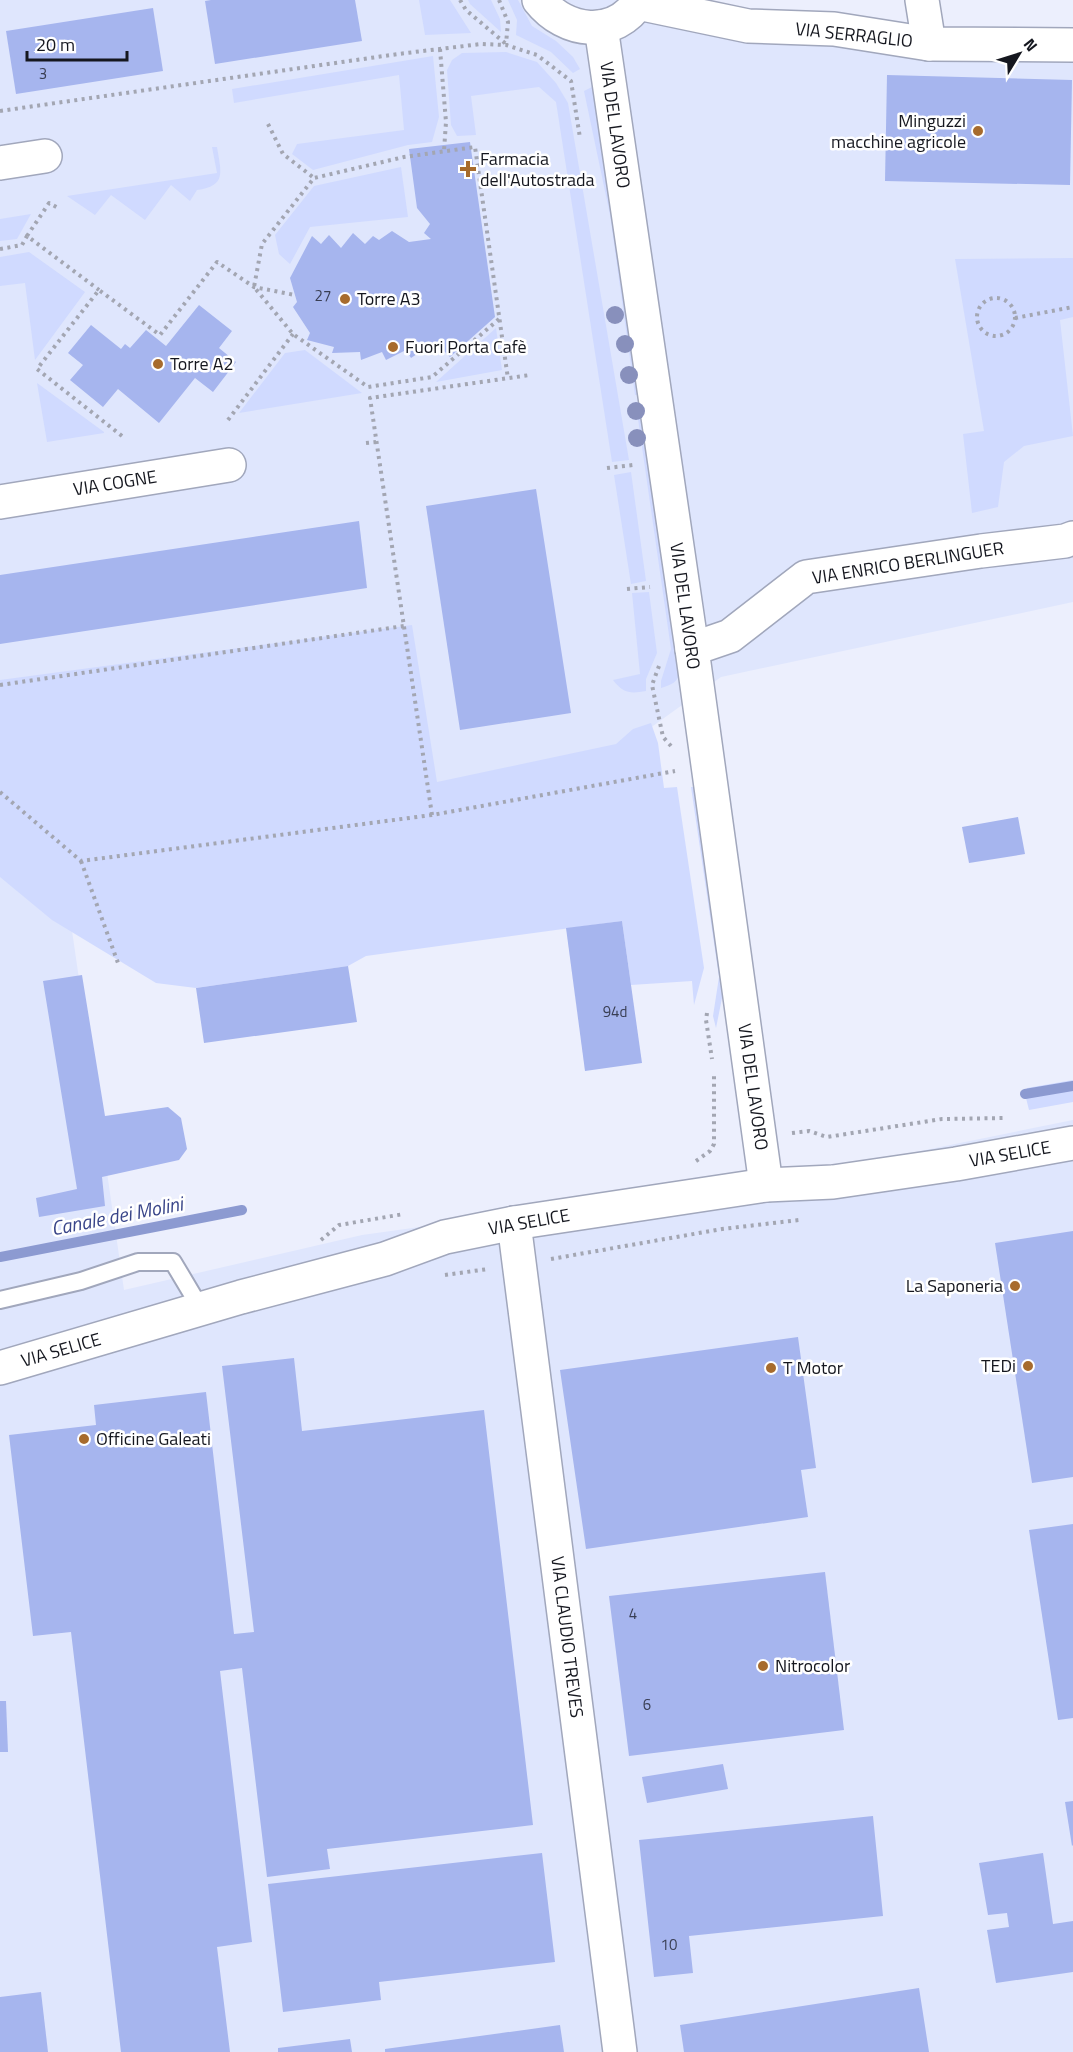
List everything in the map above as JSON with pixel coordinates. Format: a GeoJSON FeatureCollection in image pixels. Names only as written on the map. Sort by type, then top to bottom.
{"type":"FeatureCollection","features":[{"type":"Feature","properties":{"kind":"main road"},"geometry":{"type":"LineString","coordinates":[[539,0],[549,12],[564,22],[582,27],[601,27],[615,22],[639,2]]}},
{"type":"Feature","properties":{"kind":"main road"},"geometry":{"type":"LineString","coordinates":[[922,0],[929,44]]}},
{"type":"Feature","properties":{"kind":"main road","name":"VIA SERRAGLIO"},"geometry":{"type":"LineString","coordinates":[[639,2],[748,26],[834,29],[929,44],[1073,45]]}},
{"type":"Feature","properties":{"kind":"main road","name":"VIA DEL LAVORO"},"geometry":{"type":"LineString","coordinates":[[601,27],[692,649],[766,1185]]}},
{"type":"Feature","properties":{"kind":"main road"},"geometry":{"type":"LineString","coordinates":[[0,162],[45,156]]}},
{"type":"Feature","properties":{"kind":"main road","name":"VIA COGNE"},"geometry":{"type":"LineString","coordinates":[[0,502],[230,465]]}},
{"type":"Feature","properties":{"kind":"main road","name":"VIA ENRICO BERLINGUER"},"geometry":{"type":"LineString","coordinates":[[692,649],[730,636],[806,577],[1065,541],[1073,538]]}},
{"type":"Feature","properties":{"kind":"main road","name":"VIA SELICE"},"geometry":{"type":"LineString","coordinates":[[0,1368],[385,1258],[446,1237],[514,1223],[766,1185],[833,1182],[956,1164],[1073,1143]]}},
{"type":"Feature","properties":{"kind":"main road","name":"VIA CLAUDIO TREVES"},"geometry":{"type":"LineString","coordinates":[[514,1223],[620,2052]]}},
{"type":"Feature","properties":{"kind":"lane"},"geometry":{"type":"LineString","coordinates":[[0,1300],[81,1281],[138,1262],[173,1262],[201,1309]]}},
{"type":"Feature","properties":{"kind":"path"},"geometry":{"type":"LineString","coordinates":[[460,0],[466,10],[506,45]]}},
{"type":"Feature","properties":{"kind":"path"},"geometry":{"type":"LineString","coordinates":[[499,0],[508,21],[506,45]]}},
{"type":"Feature","properties":{"kind":"path"},"geometry":{"type":"LineString","coordinates":[[0,111],[440,49],[481,44],[506,45],[537,55],[571,81],[580,138]]}},
{"type":"Feature","properties":{"kind":"path"},"geometry":{"type":"LineString","coordinates":[[440,49],[446,122],[444,151]]}},
{"type":"Feature","properties":{"kind":"path"},"geometry":{"type":"LineString","coordinates":[[268,124],[283,154],[314,178]]}},
{"type":"Feature","properties":{"kind":"path"},"geometry":{"type":"LineString","coordinates":[[254,287],[262,244],[314,178],[404,157],[475,147],[507,379]]}},
{"type":"Feature","properties":{"kind":"path"},"geometry":{"type":"LineString","coordinates":[[0,249],[22,245],[49,203],[60,209]]}},
{"type":"Feature","properties":{"kind":"path"},"geometry":{"type":"LineString","coordinates":[[27,236],[160,335],[217,262],[254,287],[293,333],[368,387],[432,815]]}},
{"type":"Feature","properties":{"kind":"path"},"geometry":{"type":"LineString","coordinates":[[254,287],[295,295]]}},
{"type":"Feature","properties":{"kind":"path"},"geometry":{"type":"LineString","coordinates":[[99,290],[37,369],[122,436]]}},
{"type":"Feature","properties":{"kind":"path"},"geometry":{"type":"LineString","coordinates":[[1016,318],[1009,302],[996,297],[985,301],[976,313],[982,330],[995,336],[1008,332],[1016,318],[1073,307]]}},
{"type":"Feature","properties":{"kind":"path"},"geometry":{"type":"LineString","coordinates":[[368,387],[432,377],[499,319]]}},
{"type":"Feature","properties":{"kind":"path"},"geometry":{"type":"LineString","coordinates":[[228,420],[293,333]]}},
{"type":"Feature","properties":{"kind":"path"},"geometry":{"type":"LineString","coordinates":[[370,398],[530,375]]}},
{"type":"Feature","properties":{"kind":"path"},"geometry":{"type":"LineString","coordinates":[[366,443],[376,442]]}},
{"type":"Feature","properties":{"kind":"path"},"geometry":{"type":"LineString","coordinates":[[607,468],[634,465],[632,455]]}},
{"type":"Feature","properties":{"kind":"path"},"geometry":{"type":"LineString","coordinates":[[627,589],[653,586]]}},
{"type":"Feature","properties":{"kind":"path"},"geometry":{"type":"LineString","coordinates":[[0,685],[404,626]]}},
{"type":"Feature","properties":{"kind":"path"},"geometry":{"type":"LineString","coordinates":[[661,659],[652,685],[663,737],[676,752]]}},
{"type":"Feature","properties":{"kind":"path"},"geometry":{"type":"LineString","coordinates":[[81,861],[432,815],[681,770]]}},
{"type":"Feature","properties":{"kind":"path"},"geometry":{"type":"LineString","coordinates":[[0,792],[81,861],[118,963]]}},
{"type":"Feature","properties":{"kind":"path"},"geometry":{"type":"LineString","coordinates":[[809,1131],[827,1137],[942,1119],[1013,1118]]}},
{"type":"Feature","properties":{"kind":"path"},"geometry":{"type":"LineString","coordinates":[[710,1151],[714,1144]]}},
{"type":"Feature","properties":{"kind":"path"},"geometry":{"type":"LineString","coordinates":[[442,1275],[722,1229]]}},
{"type":"Feature","properties":{"kind":"shaded area"},"geometry":{"type":"Polygon","coordinates":[[[0,0],[633,0],[1073,45],[1073,602],[721,677],[621,749],[67,896],[124,1290],[362,1235],[822,1171],[1073,1120],[1073,2052],[0,2052],[0,0]]]}},
{"type":"Feature","properties":{"kind":"shaded area"},"geometry":{"type":"Polygon","coordinates":[[[419,0],[450,0],[471,33],[425,35],[419,0]]]}},
{"type":"Feature","properties":{"kind":"shaded area"},"geometry":{"type":"Polygon","coordinates":[[[468,0],[491,0],[500,19],[501,32],[470,4],[468,0]]]}},
{"type":"Feature","properties":{"kind":"shaded area"},"geometry":{"type":"Polygon","coordinates":[[[508,0],[518,0],[532,26],[556,41],[573,57],[580,69],[573,73],[551,52],[516,35],[517,20],[508,0]]]}},
{"type":"Feature","properties":{"kind":"shaded area"},"geometry":{"type":"Polygon","coordinates":[[[506,52],[537,62],[556,83],[568,103],[629,460],[612,462],[556,102],[539,87],[471,96],[476,135],[457,136],[451,125],[447,70],[452,60],[462,53],[506,52]]]}},
{"type":"Feature","properties":{"kind":"shaded area"},"geometry":{"type":"Polygon","coordinates":[[[433,56],[439,117],[432,142],[408,145],[313,170],[292,154],[297,144],[404,130],[399,75],[234,103],[232,89],[433,56]]]}},
{"type":"Feature","properties":{"kind":"shaded area"},"geometry":{"type":"Polygon","coordinates":[[[592,87],[614,209],[642,395],[635,395],[610,215],[584,91],[592,87]]]}},
{"type":"Feature","properties":{"kind":"shaded area"},"geometry":{"type":"Polygon","coordinates":[[[212,147],[217,147],[219,156],[218,181],[207,188],[197,190],[190,201],[171,185],[145,220],[111,195],[95,215],[67,196],[217,173],[212,147]]]}},
{"type":"Feature","properties":{"kind":"shaded area"},"geometry":{"type":"Polygon","coordinates":[[[401,167],[408,217],[310,227],[290,264],[279,254],[275,235],[314,186],[401,167]]]}},
{"type":"Feature","properties":{"kind":"shaded area"},"geometry":{"type":"Polygon","coordinates":[[[31,214],[17,239],[0,241],[0,219],[31,214]]]}},
{"type":"Feature","properties":{"kind":"shaded area"},"geometry":{"type":"Polygon","coordinates":[[[29,252],[85,292],[35,360],[25,283],[0,286],[0,257],[29,252]]]}},
{"type":"Feature","properties":{"kind":"shaded area"},"geometry":{"type":"Polygon","coordinates":[[[1073,258],[1073,317],[1060,320],[1073,436],[1024,446],[1004,462],[998,507],[972,513],[963,434],[984,431],[955,259],[1073,258]]]}},
{"type":"Feature","properties":{"kind":"shaded area"},"geometry":{"type":"Polygon","coordinates":[[[496,328],[502,370],[436,382],[496,328]]]}},
{"type":"Feature","properties":{"kind":"shaded area"},"geometry":{"type":"Polygon","coordinates":[[[305,350],[362,393],[239,413],[285,353],[305,350]]]}},
{"type":"Feature","properties":{"kind":"shaded area"},"geometry":{"type":"Polygon","coordinates":[[[37,383],[104,432],[104,433],[47,442],[37,383]]]}},
{"type":"Feature","properties":{"kind":"shaded area"},"geometry":{"type":"Polygon","coordinates":[[[644,404],[682,661],[675,682],[661,688],[671,649],[636,405],[644,404]]]}},
{"type":"Feature","properties":{"kind":"shaded area"},"geometry":{"type":"Polygon","coordinates":[[[631,472],[646,581],[631,584],[614,475],[631,472]]]}},
{"type":"Feature","properties":{"kind":"shaded area"},"geometry":{"type":"Polygon","coordinates":[[[649,592],[657,653],[646,679],[646,691],[627,692],[613,680],[640,674],[632,593],[649,592]]]}},
{"type":"Feature","properties":{"kind":"shaded area"},"geometry":{"type":"Polygon","coordinates":[[[412,625],[437,782],[616,744],[633,729],[651,723],[658,743],[664,788],[677,787],[704,968],[694,1005],[692,981],[631,985],[622,921],[366,956],[348,966],[196,988],[156,983],[52,920],[0,877],[0,680],[412,625]]]}},
{"type":"Feature","properties":{"kind":"shaded area"},"geometry":{"type":"Polygon","coordinates":[[[691,787],[698,787],[726,978],[716,1028],[713,1016],[719,977],[691,787]]]}},
{"type":"Feature","properties":{"kind":"shaded area"},"geometry":{"type":"Polygon","coordinates":[[[1073,1080],[1073,1102],[1029,1110],[1025,1094],[1027,1088],[1073,1080]]]}},
{"type":"Feature","properties":{"kind":"building"},"geometry":{"type":"Polygon","coordinates":[[[355,0],[362,41],[215,64],[205,1],[355,0]]]}},
{"type":"Feature","properties":{"kind":"building"},"geometry":{"type":"Polygon","coordinates":[[[153,8],[163,71],[16,94],[6,31],[153,8]]]}},
{"type":"Feature","properties":{"kind":"building","name":"Minguzzi macchine agricole"},"geometry":{"type":"Polygon","coordinates":[[[887,75],[1072,80],[1070,185],[885,181],[887,75]]]}},
{"type":"Feature","properties":{"kind":"building"},"geometry":{"type":"Polygon","coordinates":[[[470,142],[495,317],[450,357],[435,342],[411,358],[406,350],[386,360],[382,352],[361,360],[360,352],[332,353],[334,347],[307,340],[310,333],[293,307],[297,302],[290,278],[312,236],[321,244],[329,235],[341,248],[353,233],[365,244],[373,236],[379,240],[392,231],[409,242],[431,239],[424,233],[430,224],[417,208],[409,149],[470,142]]]}},
{"type":"Feature","properties":{"kind":"building","name":"Torre A2"},"geometry":{"type":"Polygon","coordinates":[[[199,305],[232,331],[219,348],[236,362],[213,392],[195,378],[159,423],[118,389],[103,407],[70,380],[83,365],[68,353],[91,325],[121,349],[125,344],[130,348],[146,330],[166,346],[199,305]]]}},
{"type":"Feature","properties":{"kind":"building"},"geometry":{"type":"Polygon","coordinates":[[[536,489],[571,713],[460,730],[426,506],[536,489]]]}},
{"type":"Feature","properties":{"kind":"building"},"geometry":{"type":"Polygon","coordinates":[[[359,521],[367,588],[0,644],[0,575],[359,521]]]}},
{"type":"Feature","properties":{"kind":"building"},"geometry":{"type":"Polygon","coordinates":[[[1018,817],[1025,854],[969,863],[962,827],[1018,817]]]}},
{"type":"Feature","properties":{"kind":"building"},"geometry":{"type":"Polygon","coordinates":[[[622,921],[642,1063],[585,1071],[566,928],[622,921]]]}},
{"type":"Feature","properties":{"kind":"building"},"geometry":{"type":"Polygon","coordinates":[[[348,966],[357,1022],[204,1043],[196,988],[348,966]]]}},
{"type":"Feature","properties":{"kind":"building"},"geometry":{"type":"Polygon","coordinates":[[[82,975],[105,1116],[168,1107],[181,1118],[187,1149],[179,1160],[102,1177],[105,1206],[39,1217],[36,1198],[77,1189],[43,981],[82,975]]]}},
{"type":"Feature","properties":{"kind":"building"},"geometry":{"type":"Polygon","coordinates":[[[1073,1231],[1073,1477],[1032,1483],[995,1243],[1073,1231]]]}},
{"type":"Feature","properties":{"kind":"building"},"geometry":{"type":"Polygon","coordinates":[[[798,1337],[816,1468],[801,1470],[808,1517],[586,1549],[560,1370],[798,1337]]]}},
{"type":"Feature","properties":{"kind":"building"},"geometry":{"type":"Polygon","coordinates":[[[294,1358],[302,1431],[484,1410],[533,1825],[327,1849],[330,1869],[267,1877],[242,1668],[220,1671],[252,1942],[217,1947],[230,2052],[121,2052],[71,1632],[33,1636],[9,1435],[96,1425],[94,1405],[206,1392],[234,1634],[254,1632],[222,1366],[294,1358]]]}},
{"type":"Feature","properties":{"kind":"building"},"geometry":{"type":"Polygon","coordinates":[[[1073,1524],[1073,1718],[1058,1720],[1029,1530],[1073,1524]]]}},
{"type":"Feature","properties":{"kind":"building"},"geometry":{"type":"Polygon","coordinates":[[[825,1572],[844,1730],[629,1756],[609,1596],[825,1572]]]}},
{"type":"Feature","properties":{"kind":"building"},"geometry":{"type":"Polygon","coordinates":[[[0,1701],[6,1701],[8,1752],[0,1752],[0,1701]]]}},
{"type":"Feature","properties":{"kind":"building"},"geometry":{"type":"Polygon","coordinates":[[[723,1764],[728,1789],[647,1803],[642,1777],[723,1764]]]}},
{"type":"Feature","properties":{"kind":"building"},"geometry":{"type":"Polygon","coordinates":[[[1073,1801],[1073,1845],[1072,1846],[1065,1802],[1073,1801]]]}},
{"type":"Feature","properties":{"kind":"building"},"geometry":{"type":"Polygon","coordinates":[[[873,1816],[883,1916],[689,1936],[693,1973],[654,1977],[639,1840],[873,1816]]]}},
{"type":"Feature","properties":{"kind":"building"},"geometry":{"type":"Polygon","coordinates":[[[542,1853],[555,1962],[379,1982],[381,2000],[283,2012],[268,1884],[542,1853]]]}},
{"type":"Feature","properties":{"kind":"building"},"geometry":{"type":"Polygon","coordinates":[[[1043,1853],[1053,1924],[1073,1921],[1073,1972],[996,1983],[987,1930],[1009,1927],[1007,1913],[988,1915],[979,1863],[1043,1853]]]}},
{"type":"Feature","properties":{"kind":"building"},"geometry":{"type":"Polygon","coordinates":[[[919,1988],[929,2052],[684,2052],[680,2025],[919,1988]]]}},
{"type":"Feature","properties":{"kind":"building"},"geometry":{"type":"Polygon","coordinates":[[[41,1992],[48,2052],[0,2052],[0,1997],[41,1992]]]}},
{"type":"Feature","properties":{"kind":"building"},"geometry":{"type":"Polygon","coordinates":[[[560,2025],[564,2052],[385,2052],[385,2049],[560,2025]]]}},
{"type":"Feature","properties":{"kind":"building"},"geometry":{"type":"Polygon","coordinates":[[[350,2039],[352,2052],[278,2052],[278,2048],[350,2039]]]}},
{"type":"Feature","properties":{"kind":"waterway","name":"Canale dei Molini"},"geometry":{"type":"LineString","coordinates":[[1025,1094],[1073,1086]]}},
{"type":"Feature","properties":{"kind":"waterway","name":"Canale dei Molini"},"geometry":{"type":"LineString","coordinates":[[0,1257],[242,1210]]}},
{"type":"Feature","properties":{"kind":"place","name":"Minguzzi macchine agricole"},"geometry":{"type":"Point","coordinates":[978,131]}},
{"type":"Feature","properties":{"kind":"place","name":"Farmacia dell'Autostrada"},"geometry":{"type":"Point","coordinates":[468,169]}},
{"type":"Feature","properties":{"kind":"place","name":"Torre A3"},"geometry":{"type":"Point","coordinates":[345,299]}},
{"type":"Feature","properties":{"kind":"place","name":"Fuori Porta Cafè"},"geometry":{"type":"Point","coordinates":[393,347]}},
{"type":"Feature","properties":{"kind":"place","name":"Torre A2"},"geometry":{"type":"Point","coordinates":[158,364]}},
{"type":"Feature","properties":{"kind":"place","name":"La Saponeria"},"geometry":{"type":"Point","coordinates":[1015,1286]}},
{"type":"Feature","properties":{"kind":"place","name":"TEDi"},"geometry":{"type":"Point","coordinates":[1028,1366]}},
{"type":"Feature","properties":{"kind":"place","name":"T Motor"},"geometry":{"type":"Point","coordinates":[771,1368]}},
{"type":"Feature","properties":{"kind":"place","name":"Officine Galeati"},"geometry":{"type":"Point","coordinates":[84,1439]}},
{"type":"Feature","properties":{"kind":"place","name":"Nitrocolor"},"geometry":{"type":"Point","coordinates":[763,1666]}}]}
